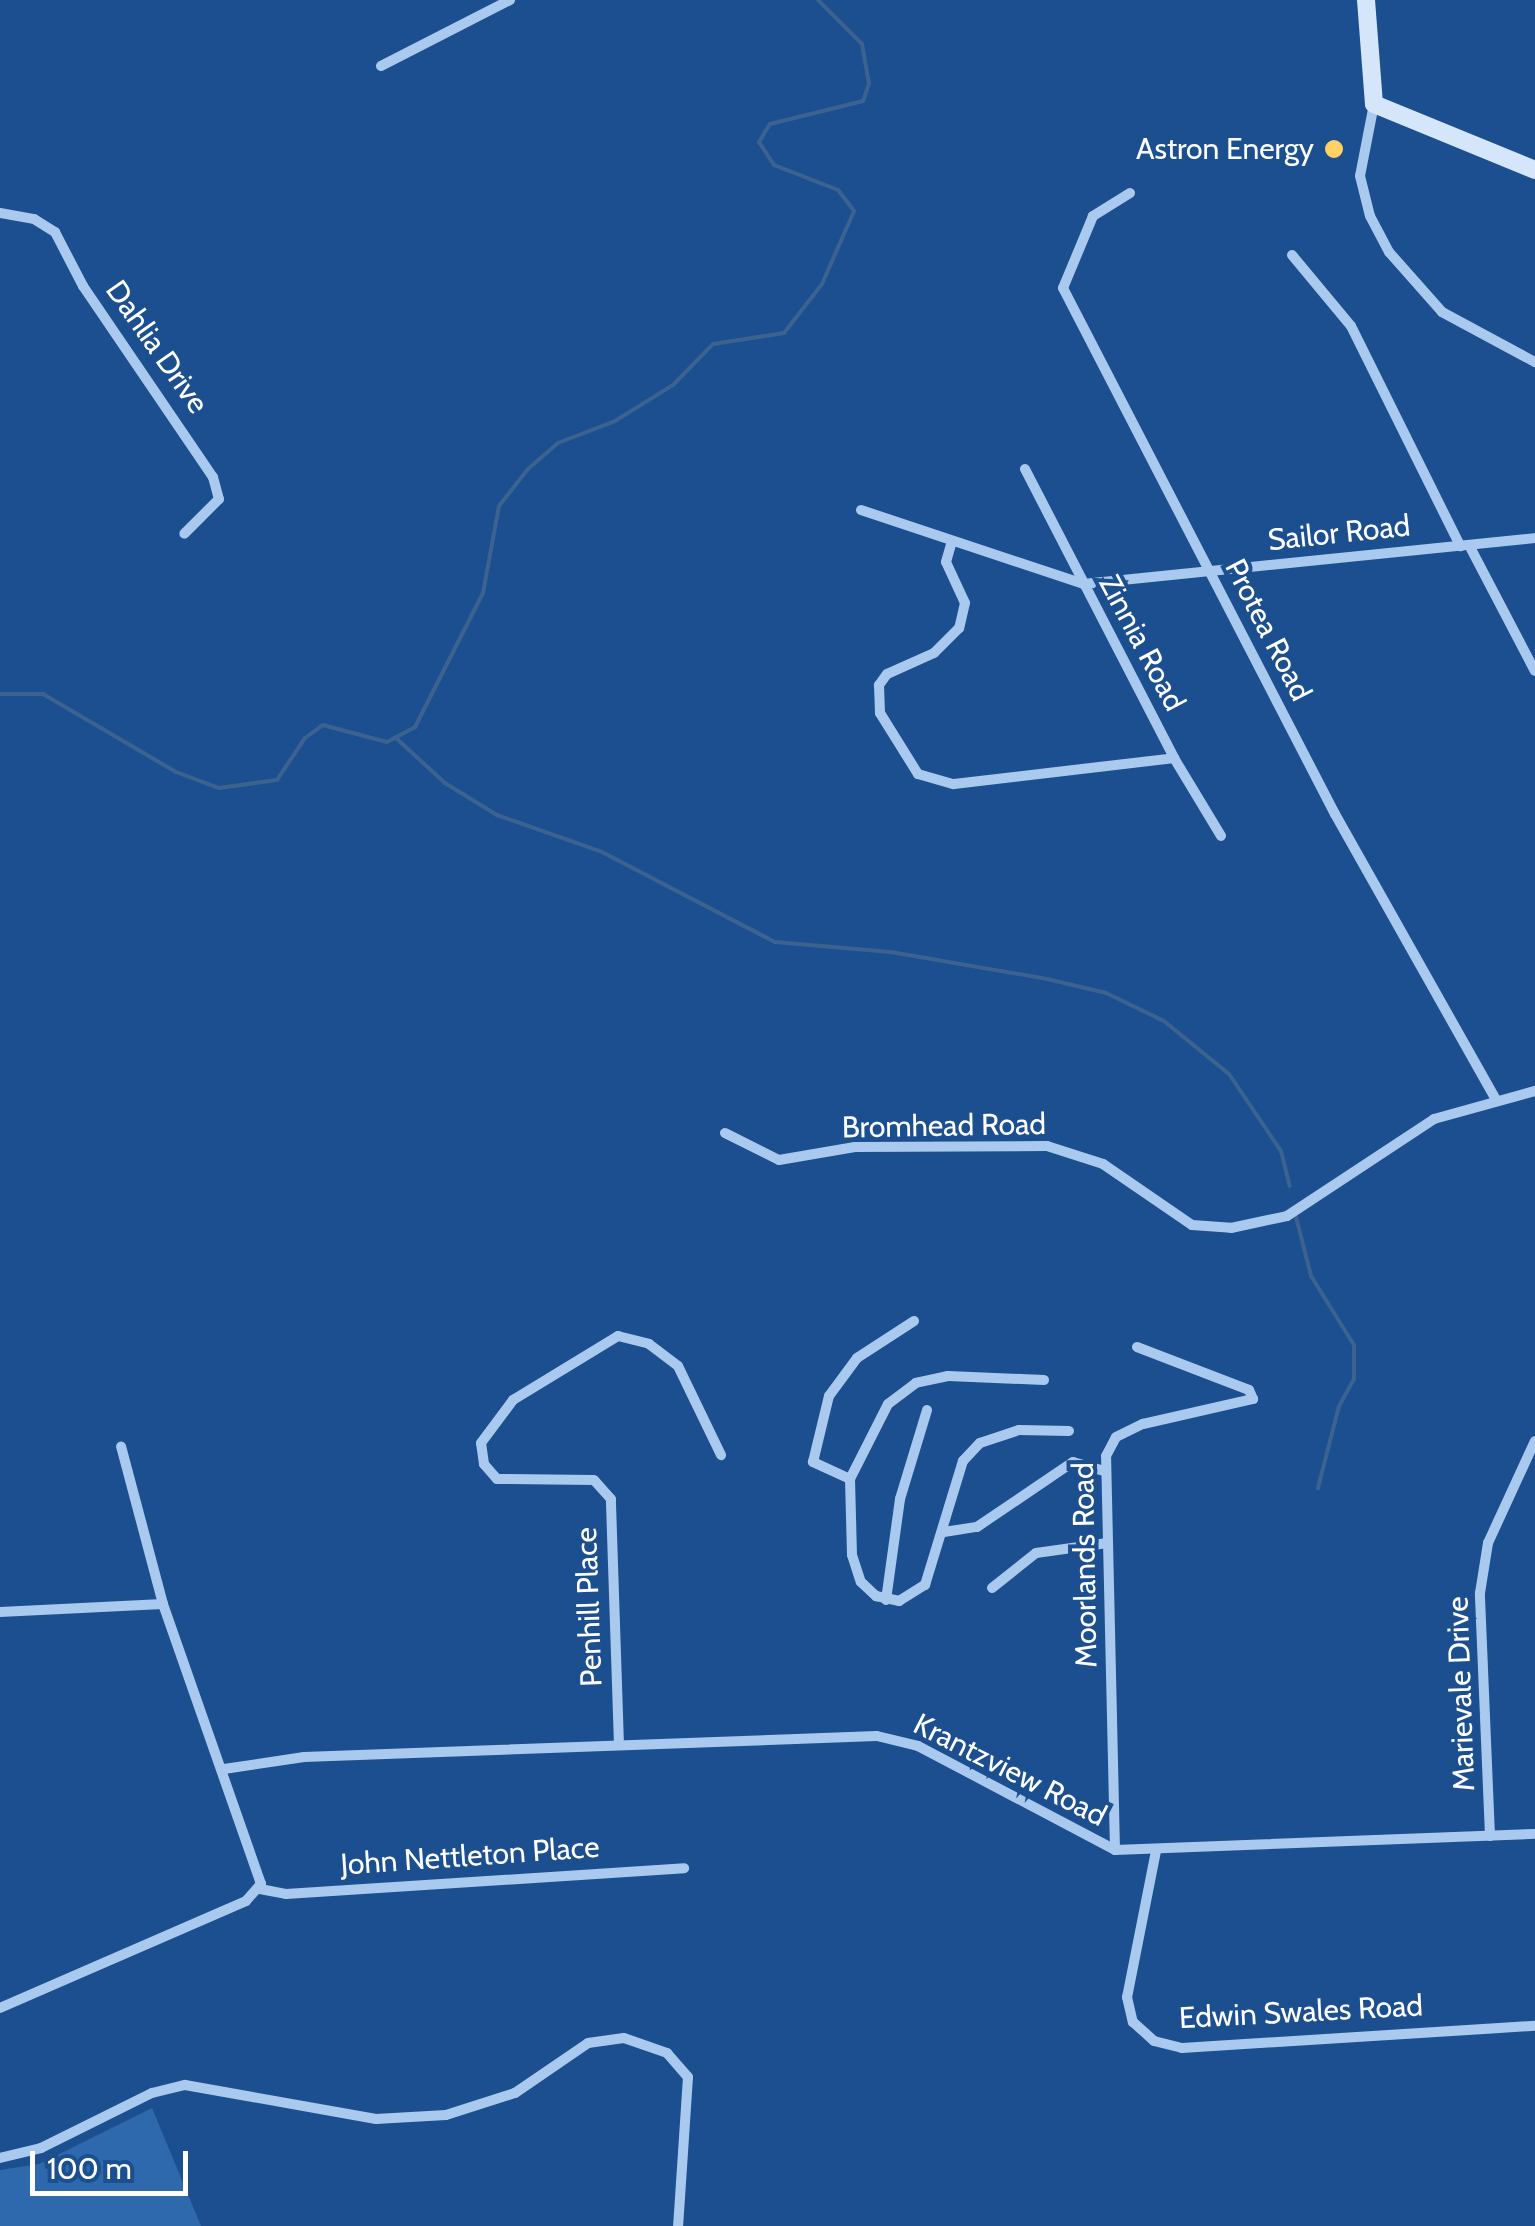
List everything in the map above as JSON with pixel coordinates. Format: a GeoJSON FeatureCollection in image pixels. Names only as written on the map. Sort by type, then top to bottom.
{"type":"FeatureCollection","features":[{"type":"Feature","properties":{"kind":"main road"},"geometry":{"type":"LineString","coordinates":[[1366,0],[1383,107],[1535,170]]}},
{"type":"Feature","properties":{"kind":"street"},"geometry":{"type":"LineString","coordinates":[[381,66],[510,0]]}},
{"type":"Feature","properties":{"kind":"street"},"geometry":{"type":"LineString","coordinates":[[1383,107],[1360,176],[1370,216],[1389,252],[1442,312],[1535,362]]}},
{"type":"Feature","properties":{"kind":"street","name":"Protea Road"},"geometry":{"type":"LineString","coordinates":[[1130,193],[1093,216],[1063,288],[1335,814],[1496,1100]]}},
{"type":"Feature","properties":{"kind":"street","name":"Dahlia Drive"},"geometry":{"type":"LineString","coordinates":[[0,213],[34,219],[55,232],[83,286],[213,477],[220,490],[214,508],[184,534]]}},
{"type":"Feature","properties":{"kind":"street"},"geometry":{"type":"LineString","coordinates":[[1292,256],[1351,326],[1464,546],[1535,670]]}},
{"type":"Feature","properties":{"kind":"street","name":"Zinnia Road"},"geometry":{"type":"LineString","coordinates":[[1025,469],[1174,758],[1221,836]]}},
{"type":"Feature","properties":{"kind":"street","name":"Sailor Road"},"geometry":{"type":"LineString","coordinates":[[861,510],[1083,584],[1535,538]]}},
{"type":"Feature","properties":{"kind":"street"},"geometry":{"type":"LineString","coordinates":[[952,541],[946,562],[966,603],[959,628],[934,653],[887,674],[878,696],[894,738],[929,781],[1174,758]]}},
{"type":"Feature","properties":{"kind":"street","name":"Bromhead Road"},"geometry":{"type":"LineString","coordinates":[[725,1133],[779,1160],[854,1147],[1047,1146],[1103,1164],[1192,1225],[1231,1228],[1286,1216],[1434,1119],[1535,1092]]}},
{"type":"Feature","properties":{"kind":"street"},"geometry":{"type":"LineString","coordinates":[[850,1479],[812,1462],[829,1396],[857,1358],[914,1320]]}},
{"type":"Feature","properties":{"kind":"street","name":"Penhill Place"},"geometry":{"type":"LineString","coordinates":[[619,1745],[611,1499],[594,1480],[497,1479],[484,1464],[481,1442],[513,1400],[618,1336],[649,1344],[678,1366],[721,1455]]}},
{"type":"Feature","properties":{"kind":"street","name":"Moorlands Road"},"geometry":{"type":"LineString","coordinates":[[1115,1850],[1104,1471],[1109,1445],[1126,1430],[1253,1399],[1236,1384],[1137,1347]]}},
{"type":"Feature","properties":{"kind":"street"},"geometry":{"type":"LineString","coordinates":[[1044,1380],[990,1374],[916,1384],[878,1416],[850,1479],[856,1571],[868,1590],[886,1600],[908,1599],[925,1585],[944,1532],[962,1461],[980,1442],[1019,1430],[1070,1432]]}},
{"type":"Feature","properties":{"kind":"street"},"geometry":{"type":"LineString","coordinates":[[886,1600],[900,1500],[927,1410]]}},
{"type":"Feature","properties":{"kind":"street","name":"Marievale Drive"},"geometry":{"type":"LineString","coordinates":[[1490,1836],[1480,1593],[1488,1543],[1535,1440]]}},
{"type":"Feature","properties":{"kind":"street"},"geometry":{"type":"LineString","coordinates":[[0,2008],[246,1901],[260,1889],[262,1872],[163,1604],[121,1446]]}},
{"type":"Feature","properties":{"kind":"street"},"geometry":{"type":"LineString","coordinates":[[944,1532],[977,1527],[1073,1462],[1104,1471]]}},
{"type":"Feature","properties":{"kind":"street"},"geometry":{"type":"LineString","coordinates":[[992,1588],[1036,1553],[1107,1543]]}},
{"type":"Feature","properties":{"kind":"street"},"geometry":{"type":"LineString","coordinates":[[0,1612],[163,1604]]}},
{"type":"Feature","properties":{"kind":"street","name":"Krantzview Road"},"geometry":{"type":"LineString","coordinates":[[224,1768],[304,1757],[888,1737],[1115,1850],[1535,1834]]}},
{"type":"Feature","properties":{"kind":"street","name":"Edwin Swales Road"},"geometry":{"type":"LineString","coordinates":[[1156,1851],[1127,1996],[1133,2022],[1154,2041],[1199,2047],[1535,2026]]}},
{"type":"Feature","properties":{"kind":"street","name":"John Nettleton Place"},"geometry":{"type":"LineString","coordinates":[[260,1889],[286,1894],[684,1868]]}},
{"type":"Feature","properties":{"kind":"street"},"geometry":{"type":"LineString","coordinates":[[0,2158],[40,2148],[152,2093],[185,2085],[376,2119],[446,2115],[515,2093],[588,2043],[624,2038],[667,2054],[688,2077],[678,2226]]}},
{"type":"Feature","properties":{"kind":"shaded area"},"geometry":{"type":"Polygon","coordinates":[[[152,2108],[201,2226],[0,2226],[0,2170],[39,2164],[152,2108]]]}},
{"type":"Feature","properties":{"kind":"waterway"},"geometry":{"type":"LineString","coordinates":[[0,694],[43,694],[176,772],[219,788],[277,780],[305,738],[323,725],[387,742],[415,727],[483,593],[499,506],[528,469],[558,443],[615,421],[673,385],[713,344],[784,333],[822,284],[854,211],[838,190],[774,165],[759,142],[770,124],[863,101],[869,84],[862,44],[818,0]]}},
{"type":"Feature","properties":{"kind":"waterway"},"geometry":{"type":"LineString","coordinates":[[397,739],[445,783],[497,815],[600,851],[775,942],[891,952],[1047,979],[1106,993],[1164,1021],[1229,1074],[1281,1151],[1290,1186]]}},
{"type":"Feature","properties":{"kind":"waterway"},"geometry":{"type":"LineString","coordinates":[[1296,1217],[1311,1276],[1354,1345],[1354,1379],[1339,1406],[1318,1488]]}},
{"type":"Feature","properties":{"kind":"place","name":"Astron Energy"},"geometry":{"type":"Point","coordinates":[1334,149]}}]}
